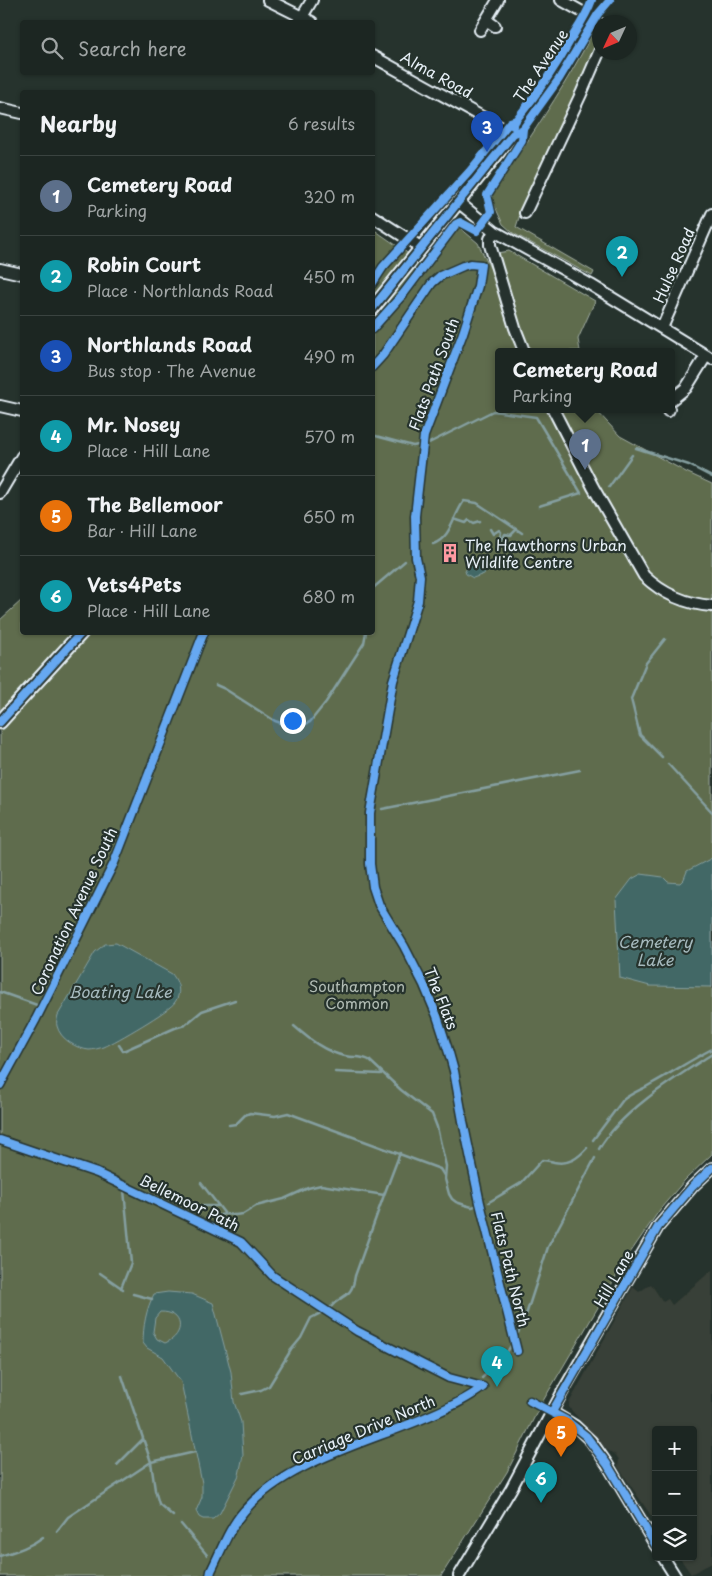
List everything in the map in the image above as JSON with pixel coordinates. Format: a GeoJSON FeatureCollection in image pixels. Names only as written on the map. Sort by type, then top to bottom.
{"type":"FeatureCollection","features":[{"type":"Feature","properties":{"kind":"main road","name":"The Avenue"},"geometry":{"type":"LineString","coordinates":[[596,15],[599,0]]}},
{"type":"Feature","properties":{"kind":"main road","name":"The Avenue"},"geometry":{"type":"LineString","coordinates":[[375,305],[513,134],[592,24]]}},
{"type":"Feature","properties":{"kind":"main road"},"geometry":{"type":"LineString","coordinates":[[0,722],[79,635]]}},
{"type":"Feature","properties":{"kind":"street"},"geometry":{"type":"LineString","coordinates":[[268,0],[300,20],[312,0]]}},
{"type":"Feature","properties":{"kind":"street"},"geometry":{"type":"LineString","coordinates":[[480,30],[490,23],[498,0]]}},
{"type":"Feature","properties":{"kind":"street"},"geometry":{"type":"LineString","coordinates":[[561,0],[592,18]]}},
{"type":"Feature","properties":{"kind":"street","name":"Alma Road"},"geometry":{"type":"LineString","coordinates":[[375,58],[513,134]]}},
{"type":"Feature","properties":{"kind":"street"},"geometry":{"type":"LineString","coordinates":[[525,213],[596,60]]}},
{"type":"Feature","properties":{"kind":"street"},"geometry":{"type":"LineString","coordinates":[[0,108],[20,112]]}},
{"type":"Feature","properties":{"kind":"street"},"geometry":{"type":"LineString","coordinates":[[458,202],[494,231],[591,285],[709,358],[686,388],[675,397]]}},
{"type":"Feature","properties":{"kind":"street","name":"Hulse Road"},"geometry":{"type":"LineString","coordinates":[[662,328],[712,214]]}},
{"type":"Feature","properties":{"kind":"street"},"geometry":{"type":"LineString","coordinates":[[375,218],[422,248]]}},
{"type":"Feature","properties":{"kind":"street"},"geometry":{"type":"LineString","coordinates":[[494,231],[490,239],[490,246],[523,348]]}},
{"type":"Feature","properties":{"kind":"street"},"geometry":{"type":"LineString","coordinates":[[0,269],[20,274]]}},
{"type":"Feature","properties":{"kind":"street"},"geometry":{"type":"LineString","coordinates":[[0,406],[20,411]]}},
{"type":"Feature","properties":{"kind":"street"},"geometry":{"type":"LineString","coordinates":[[555,413],[593,487],[644,576],[655,587],[679,599],[696,605],[712,606]]}},
{"type":"Feature","properties":{"kind":"street"},"geometry":{"type":"LineString","coordinates":[[0,493],[20,459]]}},
{"type":"Feature","properties":{"kind":"street","name":"Hill Lane"},"geometry":{"type":"LineString","coordinates":[[459,1576],[511,1489],[552,1412],[658,1227],[712,1168]]}},
{"type":"Feature","properties":{"kind":"street"},"geometry":{"type":"LineString","coordinates":[[552,1412],[576,1426],[591,1441],[652,1539]]}},
{"type":"Feature","properties":{"kind":"street"},"geometry":{"type":"LineString","coordinates":[[666,1561],[675,1576]]}},
{"type":"Feature","properties":{"kind":"shaded area"},"geometry":{"type":"Polygon","coordinates":[[[712,1270],[712,1563],[691,1574],[682,1561],[697,1561],[697,1426],[652,1426],[652,1517],[618,1467],[619,1460],[616,1455],[607,1450],[569,1407],[569,1403],[633,1287],[639,1292],[651,1284],[663,1302],[668,1299],[672,1305],[712,1270]]]}},
{"type":"Feature","properties":{"kind":"green space"},"geometry":{"type":"Polygon","coordinates":[[[592,34],[592,60],[523,205],[516,227],[594,272],[592,276],[513,233],[503,224],[491,198],[503,176],[527,142],[592,34]]]}},
{"type":"Feature","properties":{"kind":"green space","name":"Southampton Common"},"geometry":{"type":"Polygon","coordinates":[[[459,227],[478,243],[490,268],[502,266],[498,253],[509,251],[595,301],[578,339],[580,348],[495,348],[495,413],[599,413],[620,436],[712,484],[712,1154],[685,1180],[661,1208],[630,1253],[540,1406],[507,1472],[441,1576],[0,1576],[0,620],[20,602],[20,635],[375,635],[375,230],[426,266],[459,227]]]}},
{"type":"Feature","properties":{"kind":"water"},"geometry":{"type":"Polygon","coordinates":[[[472,558],[485,564],[487,570],[484,574],[473,578],[466,574],[465,571],[472,558]]]}},
{"type":"Feature","properties":{"kind":"water","name":"Cemetery Lake"},"geometry":{"type":"Polygon","coordinates":[[[712,858],[712,987],[650,986],[620,978],[616,900],[632,879],[641,874],[663,877],[668,882],[680,883],[687,871],[712,858]]]}},
{"type":"Feature","properties":{"kind":"water","name":"Boating Lake"},"geometry":{"type":"Polygon","coordinates":[[[116,943],[172,974],[178,987],[177,998],[164,1012],[110,1044],[91,1050],[79,1048],[65,1039],[59,1031],[57,1025],[58,1015],[95,952],[105,944],[116,943]]]}},
{"type":"Feature","properties":{"kind":"water"},"geometry":{"type":"Polygon","coordinates":[[[168,1292],[192,1294],[213,1303],[231,1372],[234,1402],[241,1422],[243,1455],[239,1475],[220,1513],[213,1519],[203,1519],[199,1517],[196,1511],[202,1497],[202,1483],[181,1382],[163,1357],[147,1348],[143,1343],[146,1318],[154,1294],[168,1292]],[[160,1312],[155,1318],[153,1332],[157,1339],[165,1343],[176,1335],[179,1329],[178,1319],[168,1313],[160,1312]]]}},
{"type":"Feature","properties":{"kind":"waterway"},"geometry":{"type":"LineString","coordinates":[[429,443],[495,411]]}},
{"type":"Feature","properties":{"kind":"waterway"},"geometry":{"type":"LineString","coordinates":[[507,413],[536,417],[581,493],[539,506]]}},
{"type":"Feature","properties":{"kind":"waterway"},"geometry":{"type":"LineString","coordinates":[[375,436],[413,446],[418,445]]}},
{"type":"Feature","properties":{"kind":"waterway"},"geometry":{"type":"LineString","coordinates":[[636,448],[689,465],[712,477]]}},
{"type":"Feature","properties":{"kind":"waterway"},"geometry":{"type":"LineString","coordinates":[[609,487],[632,455]]}},
{"type":"Feature","properties":{"kind":"waterway"},"geometry":{"type":"LineString","coordinates":[[433,544],[448,532],[464,501],[477,503],[522,533]]}},
{"type":"Feature","properties":{"kind":"waterway"},"geometry":{"type":"LineString","coordinates":[[454,519],[466,523],[469,520],[474,523],[480,521]]}},
{"type":"Feature","properties":{"kind":"waterway"},"geometry":{"type":"LineString","coordinates":[[490,529],[493,534],[499,530],[502,540],[505,534],[511,535],[516,530]]}},
{"type":"Feature","properties":{"kind":"waterway"},"geometry":{"type":"LineString","coordinates":[[375,586],[405,561]]}},
{"type":"Feature","properties":{"kind":"waterway"},"geometry":{"type":"LineString","coordinates":[[216,685],[275,721],[296,728],[310,722],[326,702],[364,643],[365,635]]}},
{"type":"Feature","properties":{"kind":"waterway"},"geometry":{"type":"LineString","coordinates":[[662,757],[640,735],[631,699],[646,663],[665,639]]}},
{"type":"Feature","properties":{"kind":"waterway"},"geometry":{"type":"LineString","coordinates":[[668,764],[712,812]]}},
{"type":"Feature","properties":{"kind":"waterway"},"geometry":{"type":"LineString","coordinates":[[382,809],[580,770]]}},
{"type":"Feature","properties":{"kind":"waterway"},"geometry":{"type":"LineString","coordinates":[[0,992],[37,1005]]}},
{"type":"Feature","properties":{"kind":"waterway"},"geometry":{"type":"LineString","coordinates":[[119,1045],[123,1051],[185,1025],[202,1011],[235,1000]]}},
{"type":"Feature","properties":{"kind":"waterway"},"geometry":{"type":"LineString","coordinates":[[294,1026],[324,1048],[345,1056],[369,1060],[401,1090],[432,1114],[446,1166],[445,1179],[449,1194],[456,1202],[472,1207],[479,1205]]}},
{"type":"Feature","properties":{"kind":"waterway"},"geometry":{"type":"LineString","coordinates":[[593,1140],[623,1100],[712,1049]]}},
{"type":"Feature","properties":{"kind":"waterway"},"geometry":{"type":"LineString","coordinates":[[599,1149],[621,1122],[650,1096],[712,1054]]}},
{"type":"Feature","properties":{"kind":"waterway"},"geometry":{"type":"LineString","coordinates":[[335,1072],[381,1074]]}},
{"type":"Feature","properties":{"kind":"waterway"},"geometry":{"type":"LineString","coordinates":[[229,1125],[236,1124],[245,1115],[250,1113],[275,1116],[288,1113],[440,1169],[445,1177]]}},
{"type":"Feature","properties":{"kind":"waterway"},"geometry":{"type":"LineString","coordinates":[[489,1202],[521,1183],[542,1160],[559,1163],[569,1162],[577,1158],[587,1148]]}},
{"type":"Feature","properties":{"kind":"waterway"},"geometry":{"type":"LineString","coordinates":[[201,1183],[225,1214],[235,1215],[243,1214],[256,1206],[284,1199],[308,1188],[321,1185],[384,1195],[400,1153]]}},
{"type":"Feature","properties":{"kind":"waterway"},"geometry":{"type":"LineString","coordinates":[[518,1333],[527,1312],[548,1247],[595,1158]]}},
{"type":"Feature","properties":{"kind":"waterway"},"geometry":{"type":"LineString","coordinates":[[121,1288],[131,1263],[124,1190]]}},
{"type":"Feature","properties":{"kind":"waterway"},"geometry":{"type":"LineString","coordinates":[[135,1193],[158,1204]]}},
{"type":"Feature","properties":{"kind":"waterway"},"geometry":{"type":"LineString","coordinates":[[330,1308],[352,1289],[384,1195]]}},
{"type":"Feature","properties":{"kind":"waterway"},"geometry":{"type":"LineString","coordinates":[[203,1206],[219,1206]]}},
{"type":"Feature","properties":{"kind":"waterway"},"geometry":{"type":"LineString","coordinates":[[163,1207],[201,1224]]}},
{"type":"Feature","properties":{"kind":"waterway"},"geometry":{"type":"LineString","coordinates":[[207,1218],[225,1214]]}},
{"type":"Feature","properties":{"kind":"waterway"},"geometry":{"type":"LineString","coordinates":[[100,1273],[123,1289]]}},
{"type":"Feature","properties":{"kind":"waterway"},"geometry":{"type":"LineString","coordinates":[[133,1294],[152,1299]]}},
{"type":"Feature","properties":{"kind":"waterway"},"geometry":{"type":"LineString","coordinates":[[242,1394],[261,1390],[269,1386],[291,1350],[301,1338],[311,1318],[323,1312]]}},
{"type":"Feature","properties":{"kind":"waterway"},"geometry":{"type":"LineString","coordinates":[[482,1378],[504,1357],[512,1344]]}},
{"type":"Feature","properties":{"kind":"waterway"},"geometry":{"type":"LineString","coordinates":[[122,1376],[151,1462],[159,1504],[173,1516]]}},
{"type":"Feature","properties":{"kind":"waterway"},"geometry":{"type":"LineString","coordinates":[[117,1465],[143,1439]]}},
{"type":"Feature","properties":{"kind":"waterway"},"geometry":{"type":"LineString","coordinates":[[57,1531],[68,1517],[151,1462],[195,1452]]}},
{"type":"Feature","properties":{"kind":"waterway"},"geometry":{"type":"LineString","coordinates":[[181,1524],[207,1555]]}},
{"type":"Feature","properties":{"kind":"waterway"},"geometry":{"type":"LineString","coordinates":[[0,1556],[28,1546],[43,1537]]}},
{"type":"Feature","properties":{"kind":"cycle path"},"geometry":{"type":"LineString","coordinates":[[513,126],[554,68],[592,0]]}},
{"type":"Feature","properties":{"kind":"cycle path"},"geometry":{"type":"LineString","coordinates":[[375,305],[513,134],[523,129],[559,79],[598,14],[610,0]]}},
{"type":"Feature","properties":{"kind":"cycle path"},"geometry":{"type":"LineString","coordinates":[[375,279],[383,267],[469,172],[510,122],[516,120]]}},
{"type":"Feature","properties":{"kind":"cycle path"},"geometry":{"type":"LineString","coordinates":[[375,326],[404,293],[456,224],[460,222],[477,231],[491,212],[487,195],[522,140],[523,129]]}},
{"type":"Feature","properties":{"kind":"cycle path","name":"Flats Path South"},"geometry":{"type":"LineString","coordinates":[[375,364],[383,355],[432,283],[440,276],[463,266],[470,264],[481,265],[478,286],[463,333],[424,436],[415,516],[416,558],[420,576],[418,601],[393,681],[370,813],[370,864],[373,887],[379,905],[404,946],[424,985],[437,1016],[449,1053],[480,1203],[517,1351]]}},
{"type":"Feature","properties":{"kind":"cycle path"},"geometry":{"type":"LineString","coordinates":[[0,722],[79,635]]}},
{"type":"Feature","properties":{"kind":"cycle path","name":"Coronation Avenue South"},"geometry":{"type":"LineString","coordinates":[[0,1085],[36,1019],[114,863],[203,635]]}},
{"type":"Feature","properties":{"kind":"cycle path","name":"Bellemoor Path"},"geometry":{"type":"LineString","coordinates":[[0,1140],[97,1173],[241,1242],[273,1276],[357,1331],[449,1378],[483,1387]]}},
{"type":"Feature","properties":{"kind":"cycle path"},"geometry":{"type":"LineString","coordinates":[[552,1412],[658,1227],[693,1186],[712,1168]]}},
{"type":"Feature","properties":{"kind":"cycle path","name":"Carriage Drive North"},"geometry":{"type":"LineString","coordinates":[[210,1576],[226,1540],[244,1511],[262,1494],[283,1479],[330,1454],[443,1410],[483,1387]]}},
{"type":"Feature","properties":{"kind":"cycle path"},"geometry":{"type":"LineString","coordinates":[[530,1401],[566,1420],[586,1436],[607,1464],[652,1539]]}},
{"type":"Feature","properties":{"kind":"place","name":"Northlands Road"},"geometry":{"type":"Point","coordinates":[487,152]}},
{"type":"Feature","properties":{"kind":"place","name":"Robin Court"},"geometry":{"type":"Point","coordinates":[622,277]}},
{"type":"Feature","properties":{"kind":"place","name":"Cemetery Road"},"geometry":{"type":"Point","coordinates":[585,470]}},
{"type":"Feature","properties":{"kind":"place","name":"The Hawthorns Urban Wildlife Centre"},"geometry":{"type":"Point","coordinates":[450,553]}},
{"type":"Feature","properties":{"kind":"place","name":"Mr. Nosey"},"geometry":{"type":"Point","coordinates":[497,1387]}},
{"type":"Feature","properties":{"kind":"place","name":"The Bellemoor"},"geometry":{"type":"Point","coordinates":[561,1457]}},
{"type":"Feature","properties":{"kind":"place","name":"Vets4Pets"},"geometry":{"type":"Point","coordinates":[541,1503]}}]}
